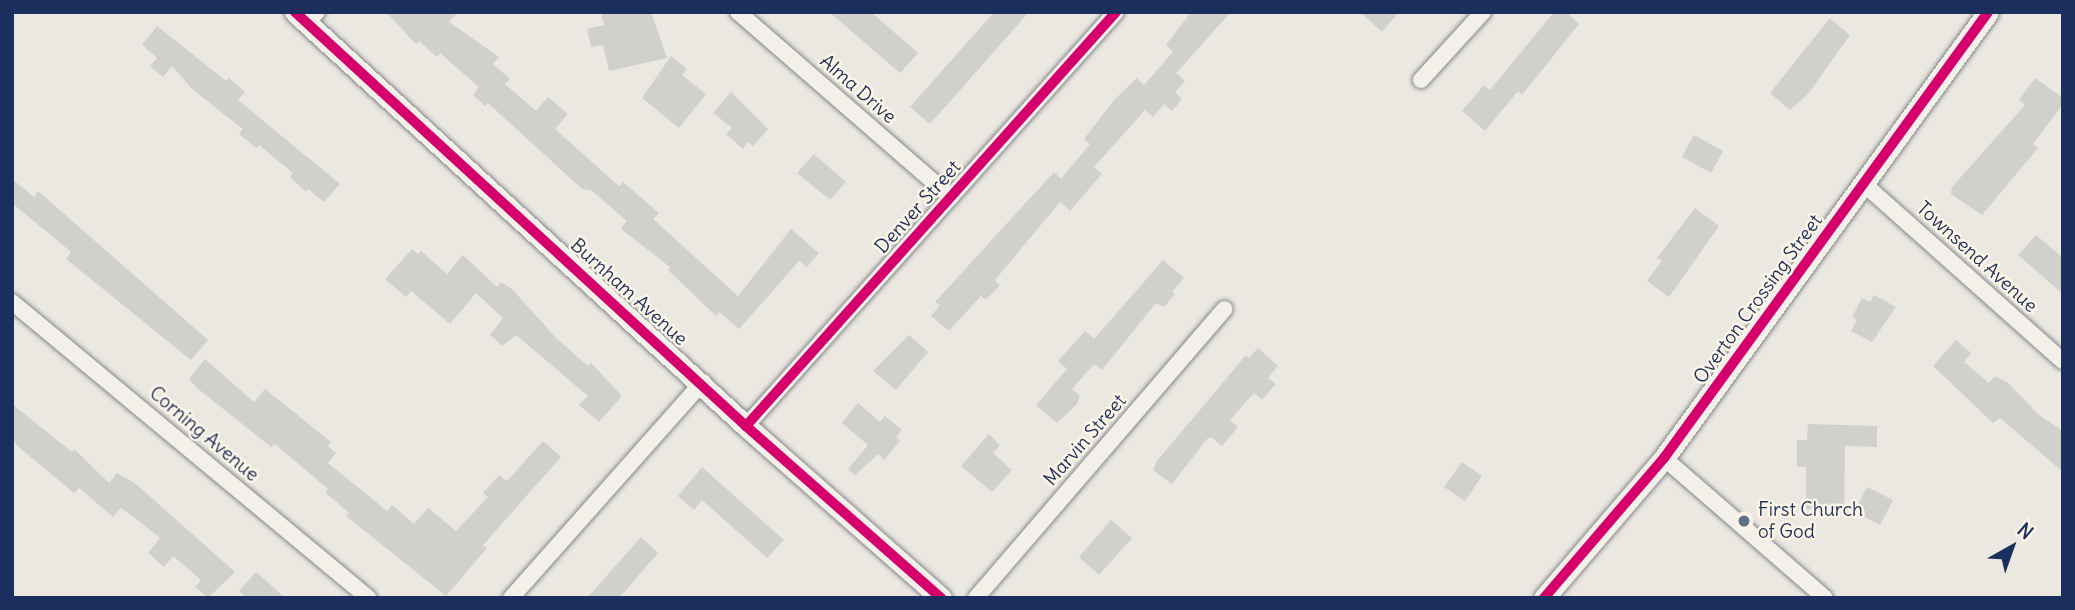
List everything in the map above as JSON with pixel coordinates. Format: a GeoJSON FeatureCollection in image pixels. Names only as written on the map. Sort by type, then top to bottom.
{"type":"FeatureCollection","features":[{"type":"Feature","properties":{"kind":"street","name":"Alma Drive"},"geometry":{"type":"LineString","coordinates":[[738,12],[951,197]]}},
{"type":"Feature","properties":{"kind":"street","name":"Denver Street"},"geometry":{"type":"LineString","coordinates":[[746,426],[1116,12]]}},
{"type":"Feature","properties":{"kind":"street","name":"Overton Crossing Street"},"geometry":{"type":"LineString","coordinates":[[1544,598],[1664,458],[1988,12]]}},
{"type":"Feature","properties":{"kind":"street"},"geometry":{"type":"LineString","coordinates":[[1421,80],[1474,15]]}},
{"type":"Feature","properties":{"kind":"street","name":"Burnham Avenue"},"geometry":{"type":"LineString","coordinates":[[306,16],[703,383],[746,426],[941,598]]}},
{"type":"Feature","properties":{"kind":"street","name":"Townsend Avenue"},"geometry":{"type":"LineString","coordinates":[[1864,184],[2063,361]]}},
{"type":"Feature","properties":{"kind":"street","name":"Corning Avenue"},"geometry":{"type":"LineString","coordinates":[[13,304],[368,598]]}},
{"type":"Feature","properties":{"kind":"street","name":"Marvin Street"},"geometry":{"type":"LineString","coordinates":[[976,598],[1225,309]]}},
{"type":"Feature","properties":{"kind":"street"},"geometry":{"type":"LineString","coordinates":[[511,598],[703,383]]}},
{"type":"Feature","properties":{"kind":"street"},"geometry":{"type":"LineString","coordinates":[[1664,458],[1825,598]]}},
{"type":"Feature","properties":{"kind":"building"},"geometry":{"type":"Polygon","coordinates":[[[386,12],[458,12],[449,22],[499,57],[493,64],[510,79],[505,84],[536,111],[548,97],[568,114],[555,129],[619,186],[623,182],[659,213],[653,219],[738,296],[791,229],[819,253],[807,267],[799,261],[739,329],[719,312],[716,316],[668,270],[670,267],[621,229],[627,221],[591,190],[582,189],[488,103],[485,106],[473,95],[479,87],[440,53],[437,57],[419,41],[416,44],[386,12]]]}},
{"type":"Feature","properties":{"kind":"building"},"geometry":{"type":"Polygon","coordinates":[[[601,12],[651,12],[667,58],[609,71],[603,45],[591,47],[587,29],[604,25],[601,12]]]}},
{"type":"Feature","properties":{"kind":"building"},"geometry":{"type":"Polygon","coordinates":[[[829,12],[871,12],[918,53],[900,73],[829,12]]]}},
{"type":"Feature","properties":{"kind":"building"},"geometry":{"type":"Polygon","coordinates":[[[994,12],[1029,12],[930,124],[910,107],[994,12]]]}},
{"type":"Feature","properties":{"kind":"building"},"geometry":{"type":"Polygon","coordinates":[[[1191,12],[1231,12],[1176,73],[1185,81],[1175,92],[1182,99],[1172,111],[1164,104],[1153,117],[1145,110],[1094,167],[1102,174],[1070,211],[1060,202],[995,280],[1000,285],[986,300],[981,296],[949,331],[931,316],[940,305],[935,302],[1054,172],[1061,179],[1090,144],[1084,139],[1114,100],[1137,78],[1144,85],[1173,52],[1166,45],[1191,12]]]}},
{"type":"Feature","properties":{"kind":"building"},"geometry":{"type":"Polygon","coordinates":[[[1360,12],[1399,12],[1382,32],[1360,12]]]}},
{"type":"Feature","properties":{"kind":"building"},"geometry":{"type":"Polygon","coordinates":[[[1554,12],[1566,12],[1579,24],[1522,95],[1518,91],[1485,131],[1462,111],[1484,85],[1490,90],[1554,12]]]}},
{"type":"Feature","properties":{"kind":"building"},"geometry":{"type":"Polygon","coordinates":[[[1830,18],[1850,35],[1808,94],[1790,110],[1770,93],[1830,18]]]}},
{"type":"Feature","properties":{"kind":"building"},"geometry":{"type":"Polygon","coordinates":[[[157,26],[226,81],[229,78],[245,92],[238,100],[340,184],[324,202],[308,189],[306,192],[290,177],[293,173],[259,145],[256,148],[239,134],[243,129],[192,89],[172,66],[163,77],[150,66],[157,58],[142,45],[157,26]]]}},
{"type":"Feature","properties":{"kind":"building"},"geometry":{"type":"Polygon","coordinates":[[[671,56],[687,69],[682,75],[706,94],[679,128],[642,98],[671,56]]]}},
{"type":"Feature","properties":{"kind":"building"},"geometry":{"type":"Polygon","coordinates":[[[2035,78],[2063,98],[2063,104],[2033,144],[2038,148],[1982,215],[1951,194],[1952,187],[2025,105],[2019,100],[2035,78]]]}},
{"type":"Feature","properties":{"kind":"building"},"geometry":{"type":"Polygon","coordinates":[[[731,92],[768,129],[753,146],[748,142],[743,149],[726,134],[732,128],[713,113],[731,92]]]}},
{"type":"Feature","properties":{"kind":"building"},"geometry":{"type":"Polygon","coordinates":[[[1694,135],[1723,151],[1711,173],[1682,157],[1694,135]]]}},
{"type":"Feature","properties":{"kind":"building"},"geometry":{"type":"Polygon","coordinates":[[[814,154],[846,182],[830,200],[797,173],[814,154]]]}},
{"type":"Feature","properties":{"kind":"building"},"geometry":{"type":"Polygon","coordinates":[[[12,179],[34,197],[38,191],[208,340],[191,360],[66,259],[71,252],[12,203],[12,179]]]}},
{"type":"Feature","properties":{"kind":"building"},"geometry":{"type":"Polygon","coordinates":[[[1695,208],[1719,226],[1669,297],[1647,281],[1662,261],[1657,258],[1695,208]]]}},
{"type":"Feature","properties":{"kind":"building"},"geometry":{"type":"Polygon","coordinates":[[[2036,235],[2063,258],[2063,294],[2018,255],[2036,235]]]}},
{"type":"Feature","properties":{"kind":"building"},"geometry":{"type":"Polygon","coordinates":[[[412,249],[418,254],[421,251],[447,274],[463,255],[497,287],[501,282],[512,289],[556,338],[588,366],[591,363],[622,396],[599,422],[579,405],[588,396],[516,335],[502,346],[490,335],[503,318],[476,293],[450,324],[411,291],[406,297],[385,279],[412,249]]]}},
{"type":"Feature","properties":{"kind":"building"},"geometry":{"type":"Polygon","coordinates":[[[1163,260],[1184,278],[1172,292],[1175,294],[1164,307],[1156,303],[1102,370],[1094,364],[1072,389],[1080,396],[1077,404],[1057,423],[1036,405],[1067,369],[1058,361],[1085,331],[1094,339],[1163,260]]]}},
{"type":"Feature","properties":{"kind":"building"},"geometry":{"type":"Polygon","coordinates":[[[1874,295],[1896,307],[1872,342],[1851,331],[1857,320],[1852,317],[1862,298],[1870,302],[1874,295]]]}},
{"type":"Feature","properties":{"kind":"building"},"geometry":{"type":"Polygon","coordinates":[[[909,335],[928,352],[896,390],[873,371],[909,335]]]}},
{"type":"Feature","properties":{"kind":"building"},"geometry":{"type":"Polygon","coordinates":[[[1956,340],[1971,353],[1964,362],[1989,383],[1995,376],[2007,382],[2039,415],[2063,431],[2063,472],[2000,418],[1993,423],[1933,366],[1956,340]]]}},
{"type":"Feature","properties":{"kind":"building"},"geometry":{"type":"Polygon","coordinates":[[[1258,348],[1278,366],[1268,378],[1276,384],[1262,400],[1254,393],[1230,420],[1238,427],[1222,446],[1211,437],[1207,439],[1172,484],[1153,470],[1157,461],[1246,355],[1249,358],[1258,348]]]}},
{"type":"Feature","properties":{"kind":"building"},"geometry":{"type":"Polygon","coordinates":[[[205,359],[254,402],[265,389],[331,442],[328,446],[336,453],[328,463],[387,511],[392,505],[414,524],[428,508],[456,531],[488,497],[483,493],[499,475],[507,481],[543,441],[561,457],[483,545],[487,548],[446,596],[346,516],[349,513],[325,492],[328,489],[275,444],[271,447],[197,388],[189,379],[205,359]]]}},
{"type":"Feature","properties":{"kind":"building"},"geometry":{"type":"Polygon","coordinates":[[[858,403],[880,422],[885,416],[902,430],[896,437],[900,441],[884,460],[878,454],[855,475],[848,469],[868,445],[842,423],[858,403]]]}},
{"type":"Feature","properties":{"kind":"building"},"geometry":{"type":"Polygon","coordinates":[[[12,404],[72,452],[74,449],[109,483],[117,473],[136,484],[235,572],[208,598],[195,587],[201,580],[173,556],[164,567],[148,553],[160,538],[121,508],[113,517],[79,488],[74,493],[21,449],[12,439],[12,404]]]}},
{"type":"Feature","properties":{"kind":"building"},"geometry":{"type":"Polygon","coordinates":[[[1808,424],[1877,426],[1877,447],[1845,446],[1844,511],[1806,509],[1806,467],[1797,467],[1797,440],[1807,440],[1808,424]]]}},
{"type":"Feature","properties":{"kind":"building"},"geometry":{"type":"Polygon","coordinates":[[[989,434],[1000,445],[993,453],[1012,470],[992,492],[961,466],[989,434]]]}},
{"type":"Feature","properties":{"kind":"building"},"geometry":{"type":"Polygon","coordinates":[[[1462,462],[1482,476],[1465,501],[1444,487],[1462,462]]]}},
{"type":"Feature","properties":{"kind":"building"},"geometry":{"type":"Polygon","coordinates":[[[702,467],[784,540],[767,558],[702,500],[694,510],[678,496],[702,467]]]}},
{"type":"Feature","properties":{"kind":"building"},"geometry":{"type":"Polygon","coordinates":[[[1867,487],[1893,500],[1880,525],[1863,516],[1866,511],[1855,511],[1867,487]]]}},
{"type":"Feature","properties":{"kind":"building"},"geometry":{"type":"Polygon","coordinates":[[[1111,520],[1132,538],[1099,575],[1079,557],[1111,520]]]}},
{"type":"Feature","properties":{"kind":"building"},"geometry":{"type":"Polygon","coordinates":[[[641,537],[658,553],[619,598],[587,598],[641,537]]]}},
{"type":"Feature","properties":{"kind":"building"},"geometry":{"type":"Polygon","coordinates":[[[256,572],[285,598],[247,598],[239,591],[256,572]]]}},
{"type":"Feature","properties":{"kind":"cycle path"},"geometry":{"type":"LineString","coordinates":[[295,12],[746,426],[941,598]]}},
{"type":"Feature","properties":{"kind":"cycle path"},"geometry":{"type":"LineString","coordinates":[[746,426],[1116,12]]}},
{"type":"Feature","properties":{"kind":"cycle path"},"geometry":{"type":"LineString","coordinates":[[1544,598],[1664,458],[1988,12]]}},
{"type":"Feature","properties":{"kind":"place","name":"First Church of God"},"geometry":{"type":"Point","coordinates":[1744,521]}}]}
